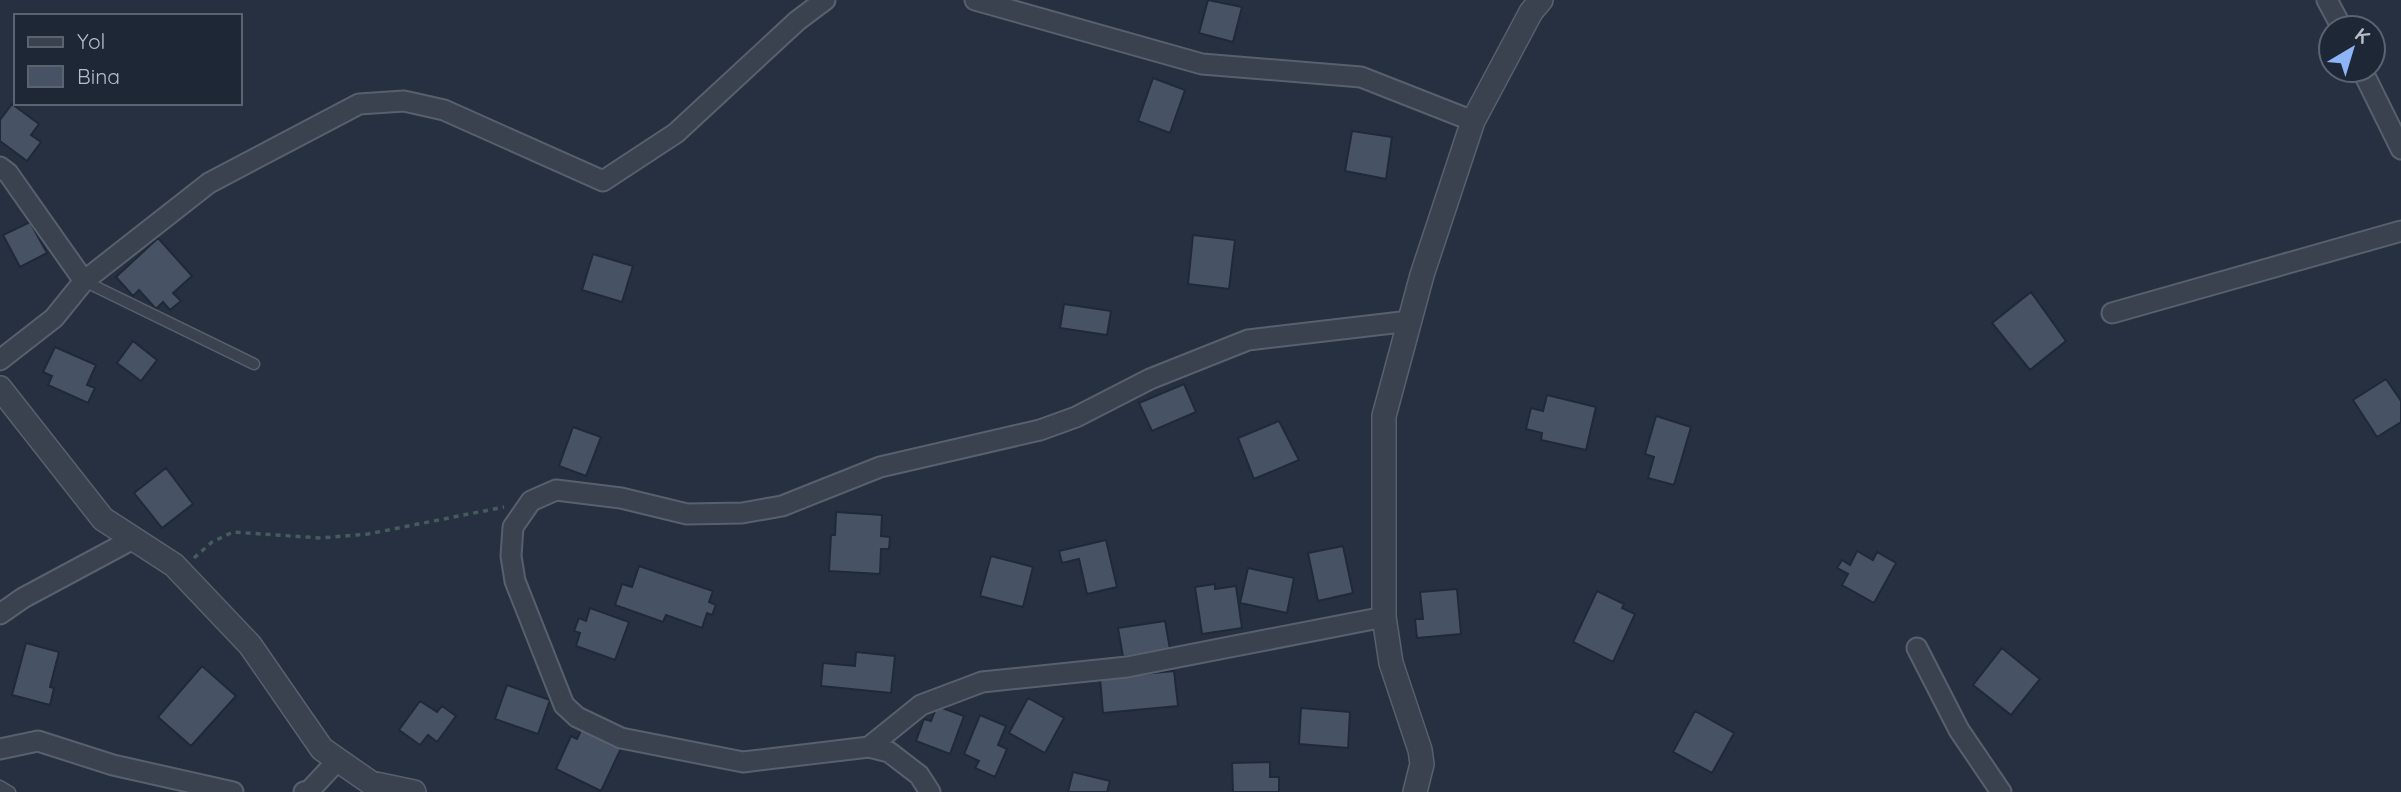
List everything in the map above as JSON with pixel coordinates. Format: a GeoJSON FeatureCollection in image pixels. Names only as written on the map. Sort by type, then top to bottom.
{"type":"FeatureCollection","features":[{"type":"Feature","properties":{"kind":"street"},"geometry":{"type":"LineString","coordinates":[[0,360],[54,318],[84,281],[209,183],[359,104],[404,101],[444,110],[603,181],[676,133],[797,21],[825,0]]}},
{"type":"Feature","properties":{"kind":"street"},"geometry":{"type":"LineString","coordinates":[[975,0],[1202,64],[1361,77],[1472,121]]}},
{"type":"Feature","properties":{"kind":"street"},"geometry":{"type":"LineString","coordinates":[[1415,792],[1422,764],[1420,750],[1391,663],[1384,617],[1384,416],[1410,321],[1472,121],[1531,12],[1541,0]]}},
{"type":"Feature","properties":{"kind":"street"},"geometry":{"type":"LineString","coordinates":[[2369,84],[2401,149]]}},
{"type":"Feature","properties":{"kind":"street"},"geometry":{"type":"LineString","coordinates":[[0,167],[8,173],[84,281]]}},
{"type":"Feature","properties":{"kind":"street"},"geometry":{"type":"LineString","coordinates":[[2112,313],[2401,231]]}},
{"type":"Feature","properties":{"kind":"street"},"geometry":{"type":"LineString","coordinates":[[930,792],[919,775],[890,752],[869,747],[743,762],[621,738],[577,717],[564,705],[515,581],[511,556],[513,527],[531,501],[556,489],[621,498],[687,514],[742,513],[782,506],[880,467],[1040,430],[1076,417],[1150,379],[1248,340],[1410,321]]}},
{"type":"Feature","properties":{"kind":"street"},"geometry":{"type":"LineString","coordinates":[[0,388],[103,519],[180,571],[250,645],[322,749],[369,787],[414,792]]}},
{"type":"Feature","properties":{"kind":"street"},"geometry":{"type":"LineString","coordinates":[[0,614],[23,597],[133,539]]}},
{"type":"Feature","properties":{"kind":"street"},"geometry":{"type":"LineString","coordinates":[[869,747],[921,705],[982,682],[1127,667],[1384,617]]}},
{"type":"Feature","properties":{"kind":"street"},"geometry":{"type":"LineString","coordinates":[[1917,648],[1959,730],[2001,792]]}},
{"type":"Feature","properties":{"kind":"street"},"geometry":{"type":"LineString","coordinates":[[0,749],[38,741],[113,765],[233,792]]}},
{"type":"Feature","properties":{"kind":"street"},"geometry":{"type":"LineString","coordinates":[[304,792],[310,790],[338,760]]}},
{"type":"Feature","properties":{"kind":"lane"},"geometry":{"type":"LineString","coordinates":[[84,281],[254,364]]}},
{"type":"Feature","properties":{"kind":"lane"},"geometry":{"type":"LineString","coordinates":[[0,786],[10,792]]}},
{"type":"Feature","properties":{"kind":"path"},"geometry":{"type":"LineString","coordinates":[[180,571],[212,542],[233,532],[320,538],[368,534],[531,501]]}},
{"type":"Feature","properties":{"kind":"building"},"geometry":{"type":"Polygon","coordinates":[[[1208,0],[1242,7],[1233,42],[1199,33],[1208,0]]]}},
{"type":"Feature","properties":{"kind":"building"},"geometry":{"type":"Polygon","coordinates":[[[1153,78],[1185,90],[1170,133],[1138,121],[1153,78]]]}},
{"type":"Feature","properties":{"kind":"building"},"geometry":{"type":"Polygon","coordinates":[[[12,104],[39,124],[31,135],[41,142],[27,161],[0,141],[0,120],[12,104]]]}},
{"type":"Feature","properties":{"kind":"building"},"geometry":{"type":"Polygon","coordinates":[[[1352,131],[1392,137],[1386,179],[1345,171],[1352,131]]]}},
{"type":"Feature","properties":{"kind":"building"},"geometry":{"type":"Polygon","coordinates":[[[30,222],[47,253],[20,267],[3,235],[30,222]]]}},
{"type":"Feature","properties":{"kind":"building"},"geometry":{"type":"Polygon","coordinates":[[[1193,235],[1235,240],[1229,289],[1188,284],[1193,235]]]}},
{"type":"Feature","properties":{"kind":"building"},"geometry":{"type":"Polygon","coordinates":[[[158,238],[192,276],[173,293],[181,301],[170,310],[163,302],[156,309],[139,290],[133,296],[116,277],[158,238]]]}},
{"type":"Feature","properties":{"kind":"building"},"geometry":{"type":"Polygon","coordinates":[[[593,254],[633,266],[622,302],[582,290],[593,254]]]}},
{"type":"Feature","properties":{"kind":"building"},"geometry":{"type":"Polygon","coordinates":[[[2031,292],[2066,341],[2030,370],[1992,323],[2031,292]]]}},
{"type":"Feature","properties":{"kind":"building"},"geometry":{"type":"Polygon","coordinates":[[[1064,304],[1111,311],[1107,335],[1060,328],[1064,304]]]}},
{"type":"Feature","properties":{"kind":"building"},"geometry":{"type":"Polygon","coordinates":[[[133,341],[157,360],[141,381],[117,363],[133,341]]]}},
{"type":"Feature","properties":{"kind":"building"},"geometry":{"type":"Polygon","coordinates":[[[55,347],[96,365],[87,385],[95,388],[88,403],[48,385],[52,376],[43,372],[55,347]]]}},
{"type":"Feature","properties":{"kind":"building"},"geometry":{"type":"Polygon","coordinates":[[[2386,379],[2401,401],[2401,422],[2377,437],[2353,400],[2386,379]]]}},
{"type":"Feature","properties":{"kind":"building"},"geometry":{"type":"Polygon","coordinates":[[[1184,384],[1196,412],[1152,431],[1139,403],[1184,384]]]}},
{"type":"Feature","properties":{"kind":"building"},"geometry":{"type":"Polygon","coordinates":[[[1547,395],[1596,407],[1586,450],[1541,440],[1542,433],[1526,429],[1531,408],[1543,411],[1547,395]]]}},
{"type":"Feature","properties":{"kind":"building"},"geometry":{"type":"Polygon","coordinates":[[[1656,416],[1691,427],[1674,485],[1648,478],[1654,457],[1645,454],[1656,416]]]}},
{"type":"Feature","properties":{"kind":"building"},"geometry":{"type":"Polygon","coordinates":[[[1279,421],[1299,460],[1254,479],[1238,438],[1279,421]]]}},
{"type":"Feature","properties":{"kind":"building"},"geometry":{"type":"Polygon","coordinates":[[[573,427],[601,437],[586,476],[559,466],[573,427]]]}},
{"type":"Feature","properties":{"kind":"building"},"geometry":{"type":"Polygon","coordinates":[[[166,468],[193,504],[162,528],[134,493],[166,468]]]}},
{"type":"Feature","properties":{"kind":"building"},"geometry":{"type":"Polygon","coordinates":[[[836,512],[882,515],[881,536],[890,537],[889,549],[881,549],[880,574],[829,571],[831,535],[835,535],[836,512]]]}},
{"type":"Feature","properties":{"kind":"building"},"geometry":{"type":"Polygon","coordinates":[[[1106,540],[1117,587],[1087,594],[1079,559],[1062,563],[1059,551],[1106,540]]]}},
{"type":"Feature","properties":{"kind":"building"},"geometry":{"type":"Polygon","coordinates":[[[1343,546],[1353,593],[1318,601],[1308,553],[1343,546]]]}},
{"type":"Feature","properties":{"kind":"building"},"geometry":{"type":"Polygon","coordinates":[[[1857,551],[1873,560],[1877,552],[1896,563],[1874,603],[1842,585],[1848,574],[1837,568],[1842,560],[1850,565],[1857,551]]]}},
{"type":"Feature","properties":{"kind":"building"},"geometry":{"type":"Polygon","coordinates":[[[991,556],[1033,567],[1023,607],[980,596],[991,556]]]}},
{"type":"Feature","properties":{"kind":"building"},"geometry":{"type":"Polygon","coordinates":[[[639,566],[713,591],[709,602],[716,605],[712,615],[707,613],[702,628],[666,615],[663,622],[615,605],[622,584],[632,587],[639,566]]]}},
{"type":"Feature","properties":{"kind":"building"},"geometry":{"type":"Polygon","coordinates":[[[1248,568],[1294,578],[1287,613],[1240,603],[1248,568]]]}},
{"type":"Feature","properties":{"kind":"building"},"geometry":{"type":"Polygon","coordinates":[[[1215,584],[1215,589],[1236,586],[1242,628],[1202,634],[1195,587],[1215,584]]]}},
{"type":"Feature","properties":{"kind":"building"},"geometry":{"type":"Polygon","coordinates":[[[1457,589],[1461,634],[1417,638],[1415,619],[1423,619],[1420,592],[1457,589]]]}},
{"type":"Feature","properties":{"kind":"building"},"geometry":{"type":"Polygon","coordinates":[[[1597,591],[1624,604],[1622,608],[1635,614],[1613,662],[1573,642],[1597,591]]]}},
{"type":"Feature","properties":{"kind":"building"},"geometry":{"type":"Polygon","coordinates":[[[590,608],[629,622],[615,660],[576,646],[580,633],[574,631],[579,618],[586,621],[590,608]]]}},
{"type":"Feature","properties":{"kind":"building"},"geometry":{"type":"Polygon","coordinates":[[[1165,621],[1170,649],[1123,657],[1118,628],[1165,621]]]}},
{"type":"Feature","properties":{"kind":"building"},"geometry":{"type":"Polygon","coordinates":[[[26,643],[59,652],[50,687],[54,688],[50,705],[12,695],[26,643]]]}},
{"type":"Feature","properties":{"kind":"building"},"geometry":{"type":"Polygon","coordinates":[[[2002,648],[2040,679],[2011,715],[1973,685],[2002,648]]]}},
{"type":"Feature","properties":{"kind":"building"},"geometry":{"type":"Polygon","coordinates":[[[856,652],[895,656],[891,693],[821,686],[823,663],[855,666],[856,652]]]}},
{"type":"Feature","properties":{"kind":"building"},"geometry":{"type":"Polygon","coordinates":[[[202,666],[236,696],[191,746],[158,717],[202,666]]]}},
{"type":"Feature","properties":{"kind":"building"},"geometry":{"type":"Polygon","coordinates":[[[1174,671],[1178,706],[1103,713],[1100,678],[1174,671]]]}},
{"type":"Feature","properties":{"kind":"building"},"geometry":{"type":"Polygon","coordinates":[[[507,685],[550,700],[538,734],[495,719],[507,685]]]}},
{"type":"Feature","properties":{"kind":"building"},"geometry":{"type":"Polygon","coordinates":[[[1028,698],[1064,718],[1045,753],[1009,733],[1028,698]]]}},
{"type":"Feature","properties":{"kind":"building"},"geometry":{"type":"Polygon","coordinates":[[[420,701],[437,712],[442,706],[456,716],[437,742],[428,735],[420,745],[399,730],[420,701]]]}},
{"type":"Feature","properties":{"kind":"building"},"geometry":{"type":"Polygon","coordinates":[[[937,706],[964,716],[950,754],[916,741],[924,719],[931,721],[937,706]]]}},
{"type":"Feature","properties":{"kind":"building"},"geometry":{"type":"Polygon","coordinates":[[[1301,708],[1350,712],[1348,748],[1299,744],[1301,708]]]}},
{"type":"Feature","properties":{"kind":"building"},"geometry":{"type":"Polygon","coordinates":[[[1695,711],[1734,733],[1712,773],[1673,752],[1695,711]]]}},
{"type":"Feature","properties":{"kind":"building"},"geometry":{"type":"Polygon","coordinates":[[[980,715],[1006,726],[998,745],[1007,749],[995,777],[975,768],[979,761],[964,754],[980,715]]]}},
{"type":"Feature","properties":{"kind":"building"},"geometry":{"type":"Polygon","coordinates":[[[584,724],[624,742],[601,791],[556,769],[571,736],[577,739],[584,724]]]}},
{"type":"Feature","properties":{"kind":"building"},"geometry":{"type":"Polygon","coordinates":[[[1270,762],[1270,777],[1279,777],[1279,792],[1233,792],[1232,763],[1270,762]]]}},
{"type":"Feature","properties":{"kind":"building"},"geometry":{"type":"Polygon","coordinates":[[[1073,772],[1110,781],[1107,792],[1068,792],[1073,772]]]}}]}
